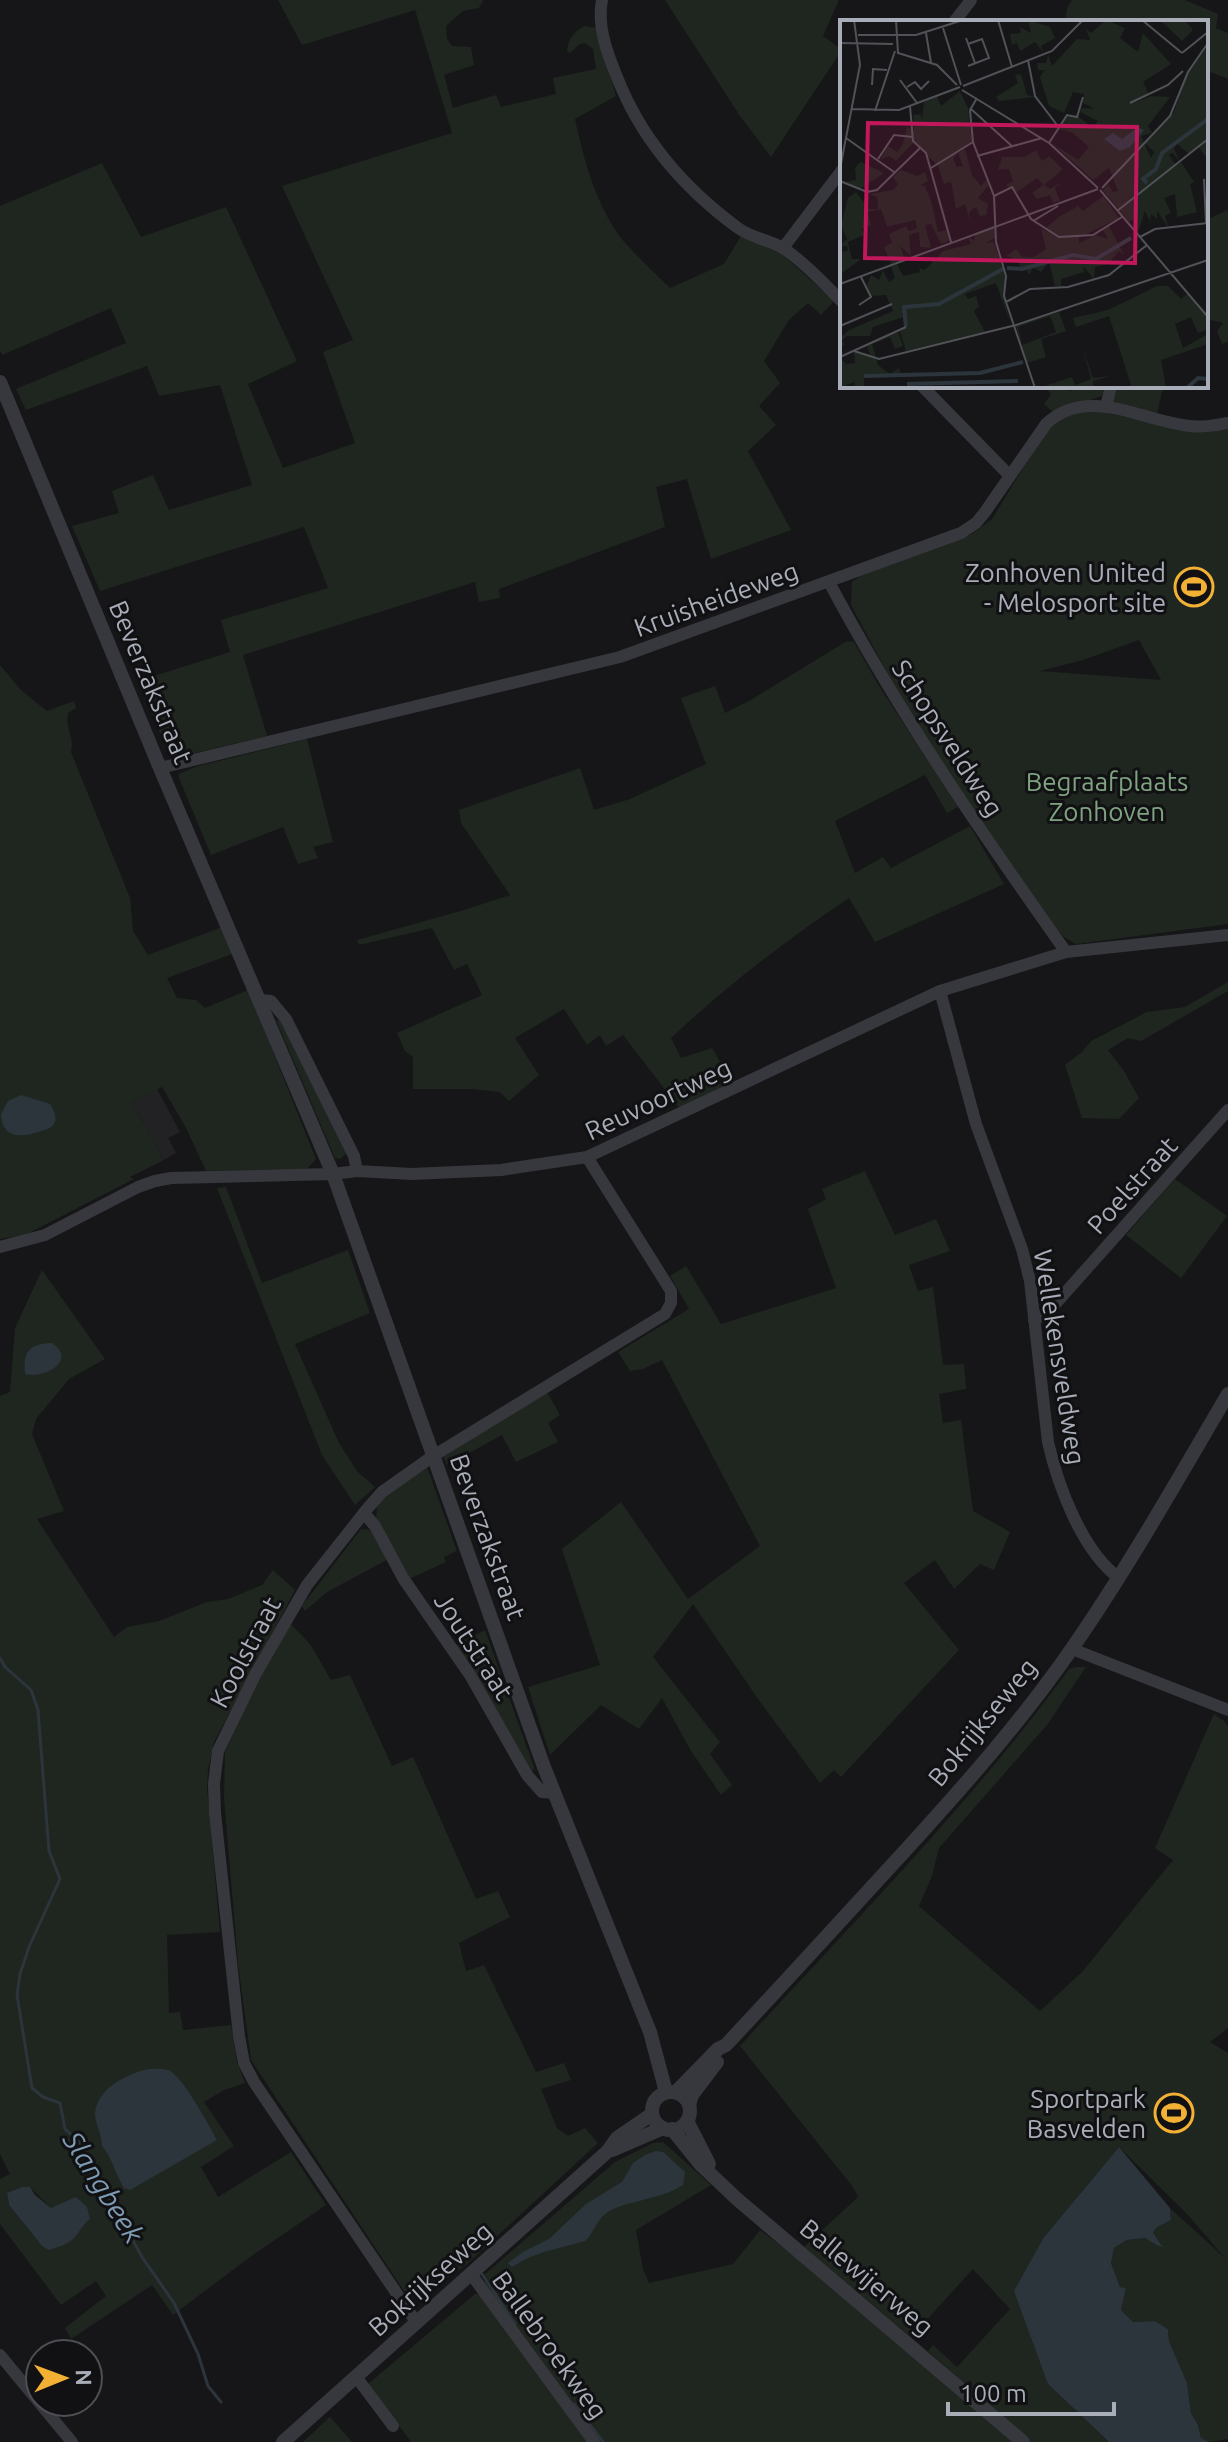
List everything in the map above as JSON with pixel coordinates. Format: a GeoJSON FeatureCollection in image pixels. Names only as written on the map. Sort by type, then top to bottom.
{"type":"FeatureCollection","features":[{"type":"Feature","properties":{"kind":"street"},"geometry":{"type":"LineString","coordinates":[[602,0],[601,29],[612,66],[623,95],[647,138],[703,200],[742,231],[783,248],[840,300]]}},
{"type":"Feature","properties":{"kind":"street"},"geometry":{"type":"LineString","coordinates":[[956,20],[971,0]]}},
{"type":"Feature","properties":{"kind":"street"},"geometry":{"type":"LineString","coordinates":[[783,248],[840,173]]}},
{"type":"Feature","properties":{"kind":"street","name":"Beverzakstraat"},"geometry":{"type":"LineString","coordinates":[[0,382],[333,1174],[554,1793],[671,2092]]}},
{"type":"Feature","properties":{"kind":"street"},"geometry":{"type":"LineString","coordinates":[[924,388],[1009,475]]}},
{"type":"Feature","properties":{"kind":"street"},"geometry":{"type":"LineString","coordinates":[[1106,407],[1111,388]]}},
{"type":"Feature","properties":{"kind":"street","name":"Kruisheideweg"},"geometry":{"type":"LineString","coordinates":[[160,768],[620,657],[961,533],[985,512],[1046,424],[1056,415],[1081,405],[1106,407],[1194,427],[1228,423]]}},
{"type":"Feature","properties":{"kind":"street","name":"Schopsveldweg"},"geometry":{"type":"LineString","coordinates":[[829,582],[907,719],[957,797],[1066,952]]}},
{"type":"Feature","properties":{"kind":"street","name":"Reuvoortweg"},"geometry":{"type":"LineString","coordinates":[[0,1247],[45,1235],[138,1187],[171,1178],[357,1171],[412,1174],[501,1170],[587,1157],[940,991],[1066,952],[1228,935]]}},
{"type":"Feature","properties":{"kind":"street","name":"Wellekensveldweg"},"geometry":{"type":"LineString","coordinates":[[940,991],[976,1124],[1022,1249],[1030,1281],[1048,1442],[1060,1486],[1098,1559],[1119,1578]]}},
{"type":"Feature","properties":{"kind":"street","name":"Beverzakstraat"},"geometry":{"type":"LineString","coordinates":[[260,1000],[271,1001],[286,1019],[354,1156],[357,1171]]}},
{"type":"Feature","properties":{"kind":"street","name":"Poelstraat"},"geometry":{"type":"LineString","coordinates":[[1034,1320],[1049,1311],[1228,1110]]}},
{"type":"Feature","properties":{"kind":"street","name":"Koolstraat"},"geometry":{"type":"LineString","coordinates":[[416,2322],[244,2063],[215,1813],[214,1784],[218,1751],[255,1675],[307,1585],[382,1492],[433,1456],[665,1314],[671,1303],[671,1291],[587,1157]]}},
{"type":"Feature","properties":{"kind":"street","name":"Bokrijkseweg"},"geometry":{"type":"LineString","coordinates":[[283,2442],[608,2151],[617,2138],[652,2114],[656,2098],[671,2092],[726,2045],[814,1951],[985,1761],[1072,1649],[1119,1578],[1228,1394]]}},
{"type":"Feature","properties":{"kind":"street","name":"Joutstraat"},"geometry":{"type":"LineString","coordinates":[[364,1513],[375,1526],[403,1578],[470,1675],[527,1775],[542,1792],[554,1793]]}},
{"type":"Feature","properties":{"kind":"street"},"geometry":{"type":"LineString","coordinates":[[1072,1649],[1228,1710]]}},
{"type":"Feature","properties":{"kind":"street","name":"Bokrijkseweg"},"geometry":{"type":"LineString","coordinates":[[608,2151],[678,2128],[687,2121],[692,2095],[723,2055],[726,2045]]}},
{"type":"Feature","properties":{"kind":"street"},"geometry":{"type":"LineString","coordinates":[[671,2092],[682,2095],[689,2105]]}},
{"type":"Feature","properties":{"kind":"street"},"geometry":{"type":"LineString","coordinates":[[652,2114],[654,2120],[668,2129]]}},
{"type":"Feature","properties":{"kind":"street","name":"Ballewijerweg"},"geometry":{"type":"LineString","coordinates":[[687,2121],[716,2178]]}},
{"type":"Feature","properties":{"kind":"street","name":"Ballewijerweg"},"geometry":{"type":"LineString","coordinates":[[668,2129],[737,2199],[1023,2442]]}},
{"type":"Feature","properties":{"kind":"street","name":"Ballebroekweg"},"geometry":{"type":"LineString","coordinates":[[471,2274],[594,2442]]}},
{"type":"Feature","properties":{"kind":"street"},"geometry":{"type":"LineString","coordinates":[[0,2355],[72,2442]]}},
{"type":"Feature","properties":{"kind":"street"},"geometry":{"type":"LineString","coordinates":[[357,2378],[393,2426]]}},
{"type":"Feature","properties":{"kind":"shaded area"},"geometry":{"type":"Polygon","coordinates":[[[157,1089],[180,1132],[168,1138],[176,1153],[164,1160],[132,1103],[157,1089]]]}},
{"type":"Feature","properties":{"kind":"shaded area"},"geometry":{"type":"Polygon","coordinates":[[[21,1095],[50,1104],[55,1117],[52,1126],[25,1135],[8,1132],[1,1114],[8,1101],[21,1095]]]}},
{"type":"Feature","properties":{"kind":"shaded area"},"geometry":{"type":"Polygon","coordinates":[[[52,1343],[59,1350],[60,1362],[41,1374],[25,1374],[26,1355],[32,1347],[52,1343]]]}},
{"type":"Feature","properties":{"kind":"shaded area"},"geometry":{"type":"Polygon","coordinates":[[[148,2069],[166,2069],[174,2074],[217,2140],[130,2190],[124,2188],[102,2146],[95,2114],[101,2097],[114,2084],[148,2069]]]}},
{"type":"Feature","properties":{"kind":"shaded area"},"geometry":{"type":"Polygon","coordinates":[[[1119,2147],[1170,2208],[1171,2220],[1153,2233],[1163,2247],[1145,2238],[1127,2240],[1114,2248],[1111,2263],[1120,2287],[1126,2288],[1121,2310],[1133,2322],[1155,2321],[1168,2329],[1169,2341],[1187,2383],[1191,2413],[1201,2438],[1209,2442],[1109,2442],[1048,2384],[1014,2291],[1044,2237],[1119,2147]]]}},
{"type":"Feature","properties":{"kind":"shaded area"},"geometry":{"type":"Polygon","coordinates":[[[656,2151],[663,2152],[685,2172],[683,2185],[612,2210],[601,2218],[585,2241],[539,2254],[512,2267],[508,2263],[549,2239],[586,2204],[622,2182],[633,2163],[656,2151]]]}},
{"type":"Feature","properties":{"kind":"shaded area"},"geometry":{"type":"Polygon","coordinates":[[[30,2187],[51,2208],[76,2197],[87,2207],[90,2219],[71,2241],[49,2250],[42,2246],[9,2205],[7,2193],[30,2187]]]}},
{"type":"Feature","properties":{"kind":"green space"},"geometry":{"type":"Polygon","coordinates":[[[278,0],[483,0],[479,8],[463,11],[446,26],[447,39],[452,46],[471,47],[474,65],[444,75],[453,108],[496,95],[501,107],[556,94],[553,78],[596,69],[593,49],[585,43],[570,53],[567,51],[570,39],[580,28],[597,28],[616,96],[575,119],[599,201],[626,244],[670,288],[724,264],[741,236],[782,254],[834,301],[821,315],[808,303],[789,320],[764,361],[780,383],[759,406],[776,425],[748,451],[791,530],[711,559],[687,479],[656,487],[665,527],[499,589],[500,598],[479,602],[475,582],[243,655],[267,736],[174,758],[169,754],[138,681],[230,652],[221,620],[328,588],[304,527],[100,591],[72,526],[119,513],[112,491],[153,475],[169,510],[252,485],[220,385],[159,396],[147,366],[26,410],[16,389],[126,343],[111,308],[2,355],[0,206],[102,163],[141,237],[226,207],[297,361],[248,384],[283,468],[355,443],[323,352],[353,340],[282,186],[452,133],[415,10],[302,45],[278,0]]]}},
{"type":"Feature","properties":{"kind":"green space"},"geometry":{"type":"Polygon","coordinates":[[[665,0],[839,0],[823,36],[840,49],[840,53],[771,157],[740,116],[665,0]]]}},
{"type":"Feature","properties":{"kind":"green space"},"geometry":{"type":"Polygon","coordinates":[[[1072,0],[1185,0],[1218,14],[1216,28],[1228,33],[1228,79],[1208,71],[1208,20],[1065,20],[1072,0]]]}},
{"type":"Feature","properties":{"kind":"green space"},"geometry":{"type":"Polygon","coordinates":[[[1228,210],[1228,342],[1222,344],[1217,331],[1223,323],[1208,319],[1208,273],[1211,273],[1208,266],[1208,219],[1228,210]]]}},
{"type":"Feature","properties":{"kind":"green space"},"geometry":{"type":"Polygon","coordinates":[[[1047,388],[1065,388],[1069,391],[1074,388],[1105,388],[1102,396],[1053,412],[1044,404],[1051,395],[1047,388]]]}},
{"type":"Feature","properties":{"kind":"green space"},"geometry":{"type":"Polygon","coordinates":[[[1116,388],[1163,388],[1157,415],[1112,402],[1116,388]]]}},
{"type":"Feature","properties":{"kind":"green space","name":"Begraafplaats Zonhoven"},"geometry":{"type":"Polygon","coordinates":[[[1076,411],[1102,412],[1151,422],[1228,426],[1228,924],[1076,944],[1064,937],[1047,917],[909,714],[851,605],[852,582],[862,575],[972,534],[992,519],[1047,429],[1076,411]],[[1139,640],[1040,671],[1161,680],[1139,640]]]}},
{"type":"Feature","properties":{"kind":"green space"},"geometry":{"type":"Polygon","coordinates":[[[847,641],[854,642],[958,807],[947,813],[925,775],[835,821],[855,873],[883,857],[891,868],[970,826],[1004,884],[875,942],[849,898],[825,914],[779,947],[671,1038],[681,1058],[712,1048],[730,1079],[729,1084],[680,1109],[623,1035],[606,1046],[600,1035],[587,1045],[564,1009],[515,1038],[539,1075],[509,1101],[500,1092],[413,1089],[413,1057],[405,1051],[397,1033],[482,995],[467,964],[454,970],[432,928],[359,945],[357,940],[510,895],[461,823],[459,810],[580,768],[594,810],[630,799],[706,764],[681,698],[715,686],[725,713],[847,641]]]}},
{"type":"Feature","properties":{"kind":"green space"},"geometry":{"type":"Polygon","coordinates":[[[0,665],[21,690],[47,711],[74,701],[76,708],[68,713],[67,718],[71,752],[130,898],[133,931],[148,955],[222,927],[232,954],[167,978],[177,998],[196,1000],[205,1008],[248,990],[316,1159],[307,1169],[206,1171],[162,1087],[132,1103],[164,1160],[130,1177],[134,1179],[25,1235],[0,1239],[0,665]]]}},
{"type":"Feature","properties":{"kind":"green space"},"geometry":{"type":"Polygon","coordinates":[[[307,739],[333,842],[313,847],[318,858],[298,864],[283,827],[211,855],[179,774],[195,767],[307,739]]]}},
{"type":"Feature","properties":{"kind":"green space"},"geometry":{"type":"Polygon","coordinates":[[[1228,982],[1228,991],[1141,1041],[1128,1038],[1108,1050],[1139,1098],[1119,1119],[1082,1118],[1065,1065],[1091,1041],[1147,1012],[1185,1007],[1228,982]]]}},
{"type":"Feature","properties":{"kind":"green space"},"geometry":{"type":"Polygon","coordinates":[[[276,1020],[281,1021],[346,1153],[340,1159],[335,1158],[276,1020]]]}},
{"type":"Feature","properties":{"kind":"green space"},"geometry":{"type":"Polygon","coordinates":[[[865,1171],[895,1235],[936,1219],[950,1251],[909,1265],[918,1291],[933,1287],[943,1365],[964,1364],[966,1389],[939,1394],[943,1423],[961,1420],[973,1511],[1010,1532],[994,1570],[980,1564],[954,1589],[935,1560],[904,1583],[959,1650],[841,1777],[834,1770],[820,1783],[693,1604],[653,1657],[720,1742],[710,1754],[732,1785],[721,1795],[691,1751],[662,1698],[639,1729],[601,1705],[550,1755],[528,1687],[600,1665],[562,1549],[621,1502],[688,1599],[760,1546],[662,1360],[630,1371],[618,1352],[689,1309],[670,1276],[686,1266],[721,1324],[836,1288],[808,1209],[826,1199],[822,1189],[865,1171]]]}},
{"type":"Feature","properties":{"kind":"green space"},"geometry":{"type":"Polygon","coordinates":[[[1175,1179],[1227,1216],[1181,1278],[1126,1235],[1175,1179]]]}},
{"type":"Feature","properties":{"kind":"green space"},"geometry":{"type":"Polygon","coordinates":[[[226,1187],[262,1283],[348,1250],[370,1313],[295,1344],[339,1443],[357,1471],[375,1487],[355,1505],[322,1455],[217,1188],[226,1187]]]}},
{"type":"Feature","properties":{"kind":"green space"},"geometry":{"type":"Polygon","coordinates":[[[42,1270],[105,1359],[69,1379],[36,1419],[32,1434],[64,1511],[37,1519],[114,1637],[127,1627],[159,1621],[262,1585],[273,1570],[295,1590],[214,1742],[207,1788],[220,1932],[167,1935],[169,2013],[180,2012],[183,2030],[231,2025],[237,2062],[245,2083],[224,2090],[204,2102],[234,2146],[201,2167],[218,2197],[291,2152],[326,2205],[173,2315],[152,2285],[72,2338],[65,2328],[106,2296],[96,2281],[61,2305],[0,2224],[0,2179],[10,2174],[0,2154],[0,1396],[10,1392],[15,1328],[42,1270]],[[165,2069],[217,2140],[188,2091],[165,2069]],[[30,2187],[7,2193],[9,2205],[42,2246],[76,2236],[81,2226],[51,2208],[30,2187]]]}},
{"type":"Feature","properties":{"kind":"green space"},"geometry":{"type":"Polygon","coordinates":[[[547,1392],[560,1415],[548,1423],[558,1442],[516,1462],[502,1435],[447,1465],[443,1456],[547,1392]]]}},
{"type":"Feature","properties":{"kind":"green space"},"geometry":{"type":"Polygon","coordinates":[[[426,1464],[457,1551],[444,1557],[446,1562],[409,1579],[376,1519],[377,1507],[380,1501],[426,1464]]]}},
{"type":"Feature","properties":{"kind":"green space"},"geometry":{"type":"Polygon","coordinates":[[[361,1529],[370,1530],[378,1539],[387,1560],[327,1592],[305,1611],[302,1606],[361,1529]]]}},
{"type":"Feature","properties":{"kind":"green space"},"geometry":{"type":"Polygon","coordinates":[[[291,1624],[310,1644],[331,1680],[350,1675],[392,1766],[413,1757],[476,1899],[498,1891],[510,1917],[459,1943],[466,1971],[484,1965],[536,2072],[564,2063],[571,2080],[541,2089],[557,2128],[568,2136],[585,2128],[598,2143],[467,2264],[426,2294],[414,2295],[404,2291],[251,2060],[238,1963],[224,1798],[225,1752],[252,1691],[291,1624]]]}},
{"type":"Feature","properties":{"kind":"green space"},"geometry":{"type":"Polygon","coordinates":[[[485,1630],[533,1771],[530,1771],[456,1645],[485,1630]]]}},
{"type":"Feature","properties":{"kind":"green space"},"geometry":{"type":"Polygon","coordinates":[[[1086,1667],[1047,1725],[939,1848],[932,1876],[919,1906],[1040,2011],[1083,1971],[1173,1860],[1155,1848],[1214,1714],[1228,1727],[1228,2028],[1210,2042],[1228,2053],[1228,2439],[1209,2442],[1201,2438],[1191,2413],[1187,2383],[1169,2341],[1168,2329],[1155,2321],[1133,2322],[1121,2310],[1126,2288],[1120,2287],[1111,2263],[1114,2248],[1127,2240],[1145,2238],[1162,2245],[1153,2234],[1156,2228],[1171,2220],[1170,2208],[1225,2258],[1186,2213],[1119,2147],[1044,2237],[1048,2384],[1109,2442],[1031,2442],[928,2351],[933,2345],[957,2367],[1010,2309],[973,2269],[911,2337],[804,2247],[858,2197],[740,2046],[951,1815],[1069,1669],[1086,1667]]]}},
{"type":"Feature","properties":{"kind":"green space"},"geometry":{"type":"Polygon","coordinates":[[[663,2142],[711,2185],[636,2230],[643,2269],[649,2283],[733,2264],[760,2230],[824,2278],[1017,2442],[602,2442],[515,2330],[485,2283],[484,2275],[615,2162],[653,2143],[663,2142]]]}},
{"type":"Feature","properties":{"kind":"green space"},"geometry":{"type":"Polygon","coordinates":[[[475,2294],[479,2294],[587,2442],[411,2442],[368,2384],[475,2294]]]}},
{"type":"Feature","properties":{"kind":"green space"},"geometry":{"type":"Polygon","coordinates":[[[330,2417],[352,2442],[303,2442],[330,2417]]]}},
{"type":"Feature","properties":{"kind":"waterway","name":"Slangbeek"},"geometry":{"type":"LineString","coordinates":[[0,1658],[5,1667],[31,1690],[38,1710],[49,1851],[60,1879],[29,1947],[17,1995],[32,2088],[43,2097],[60,2103],[65,2129],[80,2143],[142,2257],[174,2303],[198,2354],[208,2386],[221,2402]]}},
{"type":"Feature","properties":{"kind":"waterway","name":"Slangbeek"},"geometry":{"type":"LineString","coordinates":[[482,2274],[515,2324]]}},
{"type":"Feature","properties":{"kind":"waterway","name":"Slangbeek"},"geometry":{"type":"LineString","coordinates":[[574,2404],[603,2442]]}},
{"type":"Feature","properties":{"kind":"place","name":"Zonhoven United - Melosport site"},"geometry":{"type":"Point","coordinates":[1194,587]}},
{"type":"Feature","properties":{"kind":"place","name":"Sportpark Basvelden"},"geometry":{"type":"Point","coordinates":[1174,2113]}}]}
